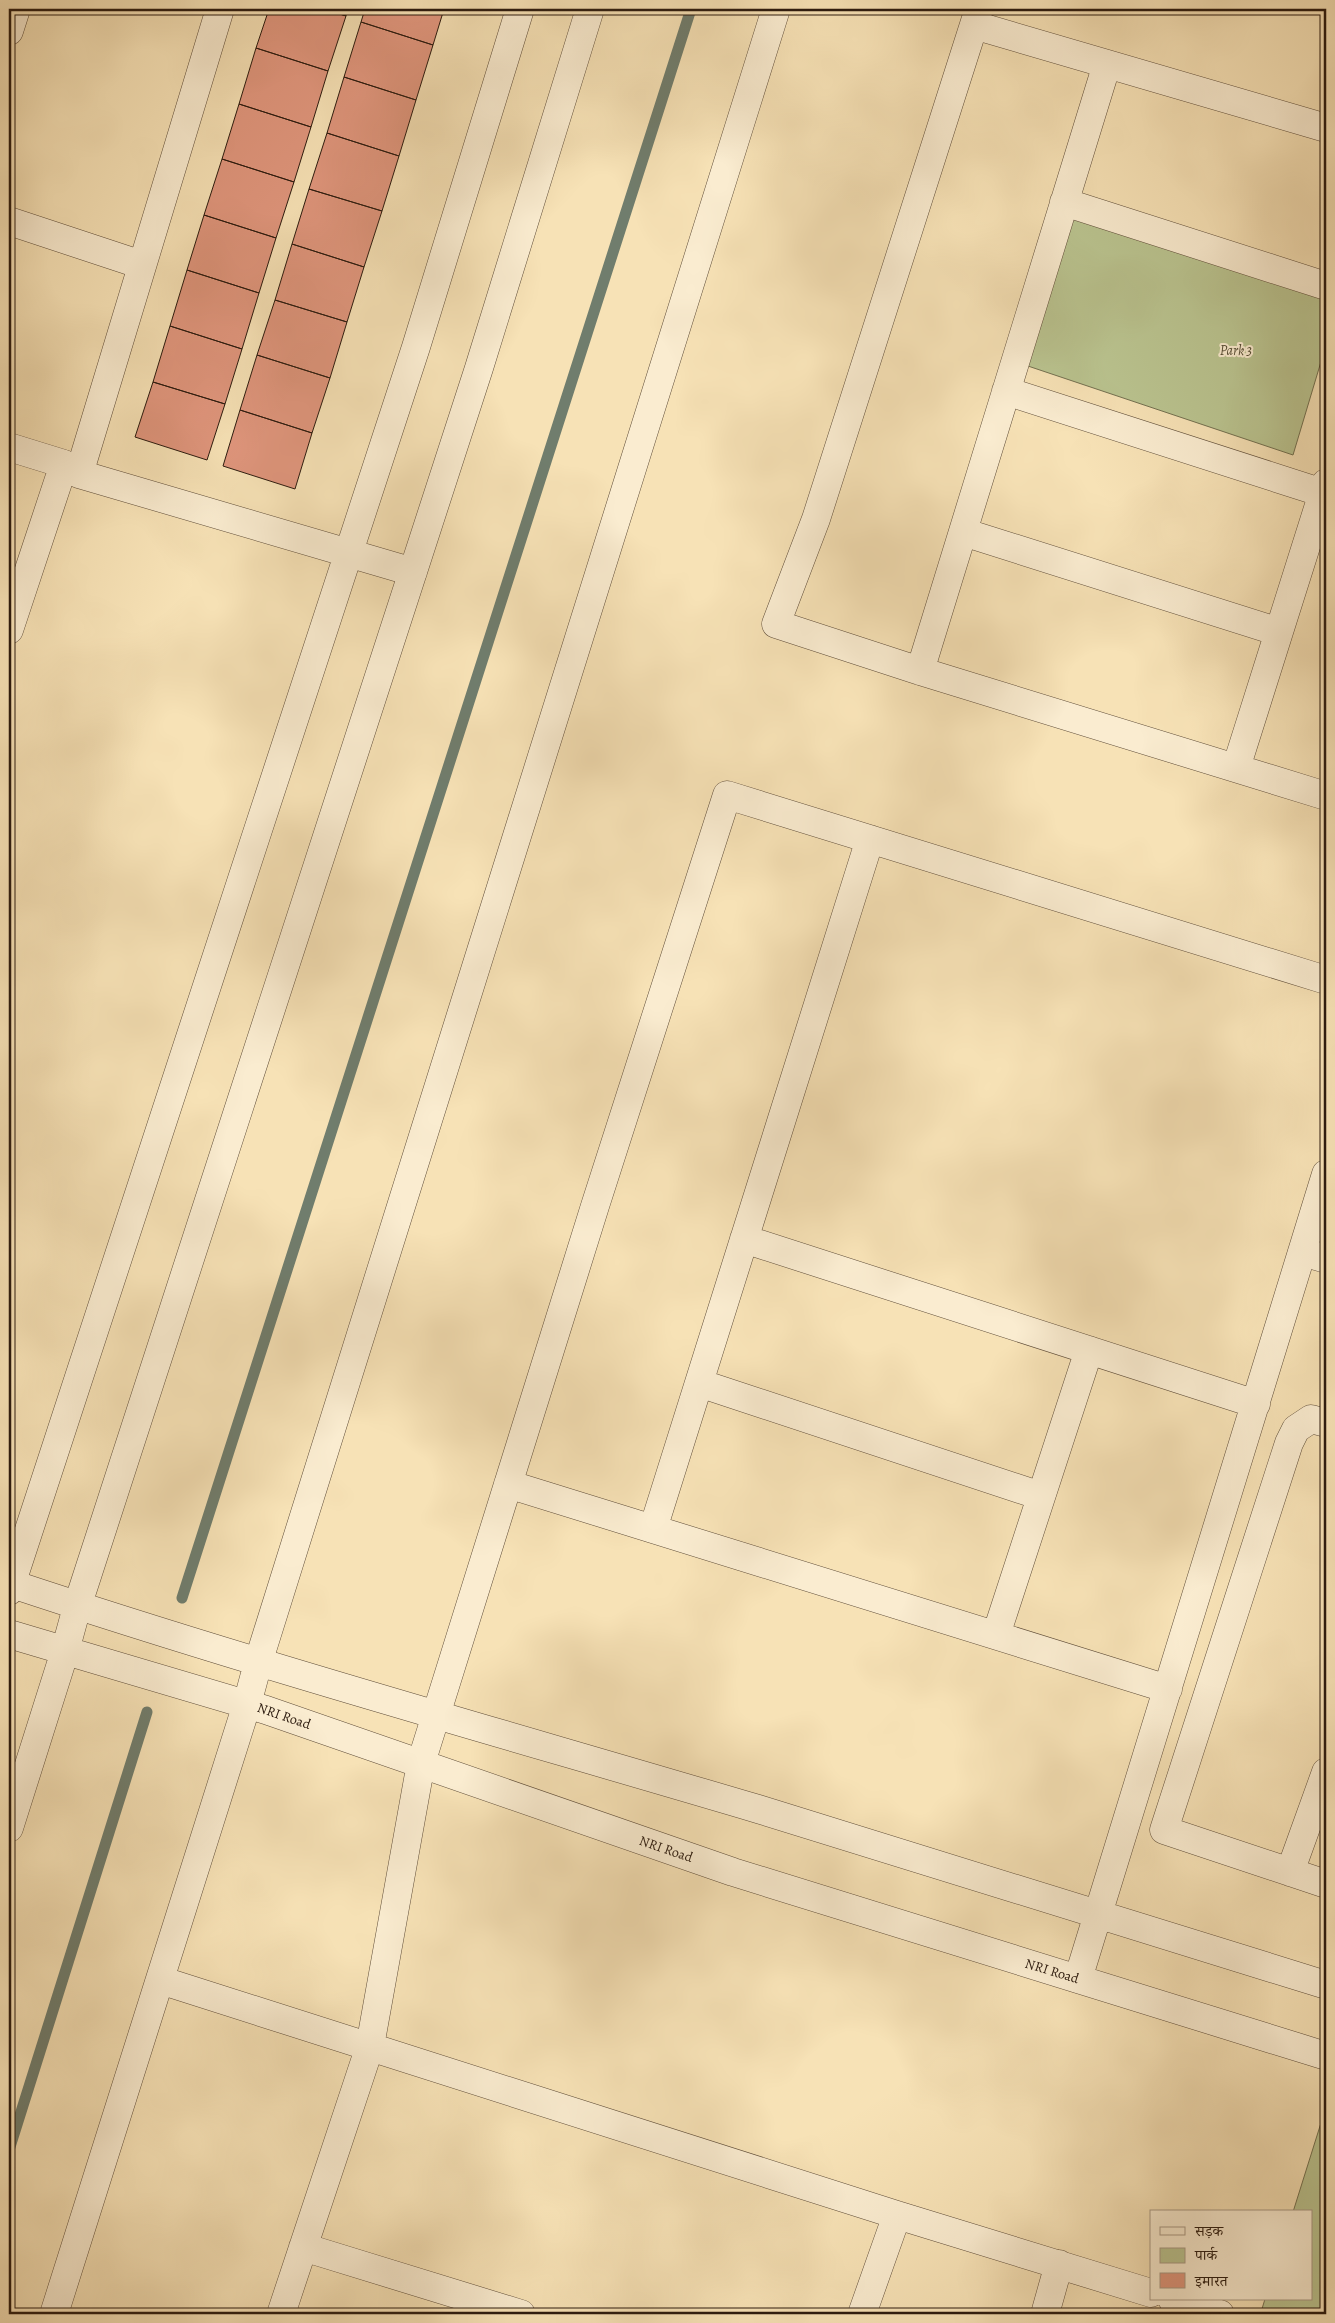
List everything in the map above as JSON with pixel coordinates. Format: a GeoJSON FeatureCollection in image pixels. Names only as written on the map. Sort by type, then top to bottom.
{"type":"FeatureCollection","features":[{"type":"Feature","properties":{"kind":"street"},"geometry":{"type":"LineString","coordinates":[[9,630],[71,469],[142,265],[220,9]]}},
{"type":"Feature","properties":{"kind":"street"},"geometry":{"type":"LineString","coordinates":[[520,9],[416,347],[10,1586],[258,1663],[760,1810],[1326,1985]]}},
{"type":"Feature","properties":{"kind":"street"},"geometry":{"type":"LineString","coordinates":[[9,1828],[77,1607],[479,368],[590,9]]}},
{"type":"Feature","properties":{"kind":"street"},"geometry":{"type":"LineString","coordinates":[[54,2314],[247,1704],[258,1663],[776,9]]}},
{"type":"Feature","properties":{"kind":"street"},"geometry":{"type":"LineString","coordinates":[[1326,128],[1107,64],[976,17],[816,519],[776,624],[920,671],[1326,796]]}},
{"type":"Feature","properties":{"kind":"street"},"geometry":{"type":"LineString","coordinates":[[920,671],[1107,64]]}},
{"type":"Feature","properties":{"kind":"street"},"geometry":{"type":"LineString","coordinates":[[1064,202],[1326,286]]}},
{"type":"Feature","properties":{"kind":"street"},"geometry":{"type":"LineString","coordinates":[[9,221],[142,265]]}},
{"type":"Feature","properties":{"kind":"street"},"geometry":{"type":"LineString","coordinates":[[1006,391],[1325,488],[1236,768]]}},
{"type":"Feature","properties":{"kind":"street"},"geometry":{"type":"LineString","coordinates":[[9,447],[71,469],[413,572]]}},
{"type":"Feature","properties":{"kind":"street"},"geometry":{"type":"LineString","coordinates":[[963,532],[1279,632]]}},
{"type":"Feature","properties":{"kind":"street"},"geometry":{"type":"LineString","coordinates":[[281,2314],[370,2046],[421,1763],[594,1206],[727,795],[1326,980]]}},
{"type":"Feature","properties":{"kind":"street"},"geometry":{"type":"LineString","coordinates":[[653,1529],[870,839]]}},
{"type":"Feature","properties":{"kind":"street"},"geometry":{"type":"LineString","coordinates":[[1078,1979],[1256,1404],[1319,1254],[1326,1174]]}},
{"type":"Feature","properties":{"kind":"street"},"geometry":{"type":"LineString","coordinates":[[744,1239],[1256,1404]]}},
{"type":"Feature","properties":{"kind":"street"},"geometry":{"type":"LineString","coordinates":[[996,1635],[1089,1350]]}},
{"type":"Feature","properties":{"kind":"street"},"geometry":{"type":"LineString","coordinates":[[699,1384],[1041,1496]]}},
{"type":"Feature","properties":{"kind":"street"},"geometry":{"type":"LineString","coordinates":[[1326,1423],[1311,1419],[1296,1429],[1289,1444],[1164,1830],[1326,1884]]}},
{"type":"Feature","properties":{"kind":"street"},"geometry":{"type":"LineString","coordinates":[[508,1484],[1168,1688]]}},
{"type":"Feature","properties":{"kind":"street","name":"NRI Road"},"geometry":{"type":"LineString","coordinates":[[9,1634],[247,1704],[734,1872],[1326,2056]]}},
{"type":"Feature","properties":{"kind":"street"},"geometry":{"type":"LineString","coordinates":[[1290,1872],[1326,1772]]}},
{"type":"Feature","properties":{"kind":"street"},"geometry":{"type":"LineString","coordinates":[[160,1980],[897,2215],[1150,2293]]}},
{"type":"Feature","properties":{"kind":"street"},"geometry":{"type":"LineString","coordinates":[[862,2314],[897,2215]]}},
{"type":"Feature","properties":{"kind":"street"},"geometry":{"type":"LineString","coordinates":[[303,2247],[521,2314]]}},
{"type":"Feature","properties":{"kind":"street"},"geometry":{"type":"LineString","coordinates":[[1044,2314],[1059,2264]]}},
{"type":"Feature","properties":{"kind":"street"},"geometry":{"type":"LineString","coordinates":[[1175,2300],[1220,2314]]}},
{"type":"Feature","properties":{"kind":"green space","name":"Park 3"},"geometry":{"type":"Polygon","coordinates":[[[1071,211],[1326,294],[1326,345],[1293,455],[1016,362],[1071,211]]]}},
{"type":"Feature","properties":{"kind":"green space"},"geometry":{"type":"Polygon","coordinates":[[[1326,2107],[1326,2314],[1269,2314],[1261,2312],[1265,2300],[1312,2300],[1312,2210],[1294,2210],[1326,2107]]]}},
{"type":"Feature","properties":{"kind":"building"},"geometry":{"type":"Polygon","coordinates":[[[269,9],[324,9],[346,16],[328,71],[256,48],[269,9]]]}},
{"type":"Feature","properties":{"kind":"building"},"geometry":{"type":"Polygon","coordinates":[[[324,9],[348,9],[346,16],[324,9]]]}},
{"type":"Feature","properties":{"kind":"building"},"geometry":{"type":"Polygon","coordinates":[[[365,9],[444,9],[433,45],[361,22],[365,9]]]}},
{"type":"Feature","properties":{"kind":"building"},"geometry":{"type":"Polygon","coordinates":[[[361,22],[433,45],[416,100],[344,77],[361,22]]]}},
{"type":"Feature","properties":{"kind":"building"},"geometry":{"type":"Polygon","coordinates":[[[256,48],[328,71],[311,127],[239,104],[256,48]]]}},
{"type":"Feature","properties":{"kind":"building"},"geometry":{"type":"Polygon","coordinates":[[[344,77],[416,100],[399,156],[327,133],[344,77]]]}},
{"type":"Feature","properties":{"kind":"building"},"geometry":{"type":"Polygon","coordinates":[[[239,104],[311,127],[294,182],[222,159],[239,104]]]}},
{"type":"Feature","properties":{"kind":"building"},"geometry":{"type":"Polygon","coordinates":[[[327,133],[399,156],[382,211],[309,189],[327,133]]]}},
{"type":"Feature","properties":{"kind":"building"},"geometry":{"type":"Polygon","coordinates":[[[222,159],[294,182],[276,238],[204,215],[222,159]]]}},
{"type":"Feature","properties":{"kind":"building"},"geometry":{"type":"Polygon","coordinates":[[[309,189],[382,211],[364,267],[292,244],[309,189]]]}},
{"type":"Feature","properties":{"kind":"building"},"geometry":{"type":"Polygon","coordinates":[[[204,215],[276,238],[259,293],[187,270],[204,215]]]}},
{"type":"Feature","properties":{"kind":"building"},"geometry":{"type":"Polygon","coordinates":[[[292,244],[364,267],[347,322],[275,300],[292,244]]]}},
{"type":"Feature","properties":{"kind":"building"},"geometry":{"type":"Polygon","coordinates":[[[187,270],[259,293],[242,349],[170,326],[187,270]]]}},
{"type":"Feature","properties":{"kind":"building"},"geometry":{"type":"Polygon","coordinates":[[[275,300],[347,322],[330,378],[257,355],[275,300]]]}},
{"type":"Feature","properties":{"kind":"building"},"geometry":{"type":"Polygon","coordinates":[[[170,326],[242,349],[225,404],[153,382],[170,326]]]}},
{"type":"Feature","properties":{"kind":"building"},"geometry":{"type":"Polygon","coordinates":[[[257,355],[330,378],[312,433],[240,410],[257,355]]]}},
{"type":"Feature","properties":{"kind":"building"},"geometry":{"type":"Polygon","coordinates":[[[153,382],[225,404],[207,460],[135,437],[153,382]]]}},
{"type":"Feature","properties":{"kind":"building"},"geometry":{"type":"Polygon","coordinates":[[[240,410],[312,433],[295,489],[223,466],[240,410]]]}},
{"type":"Feature","properties":{"kind":"waterway"},"geometry":{"type":"LineString","coordinates":[[182,1598],[691,9]]}},
{"type":"Feature","properties":{"kind":"waterway"},"geometry":{"type":"LineString","coordinates":[[9,2150],[147,1712]]}}]}
